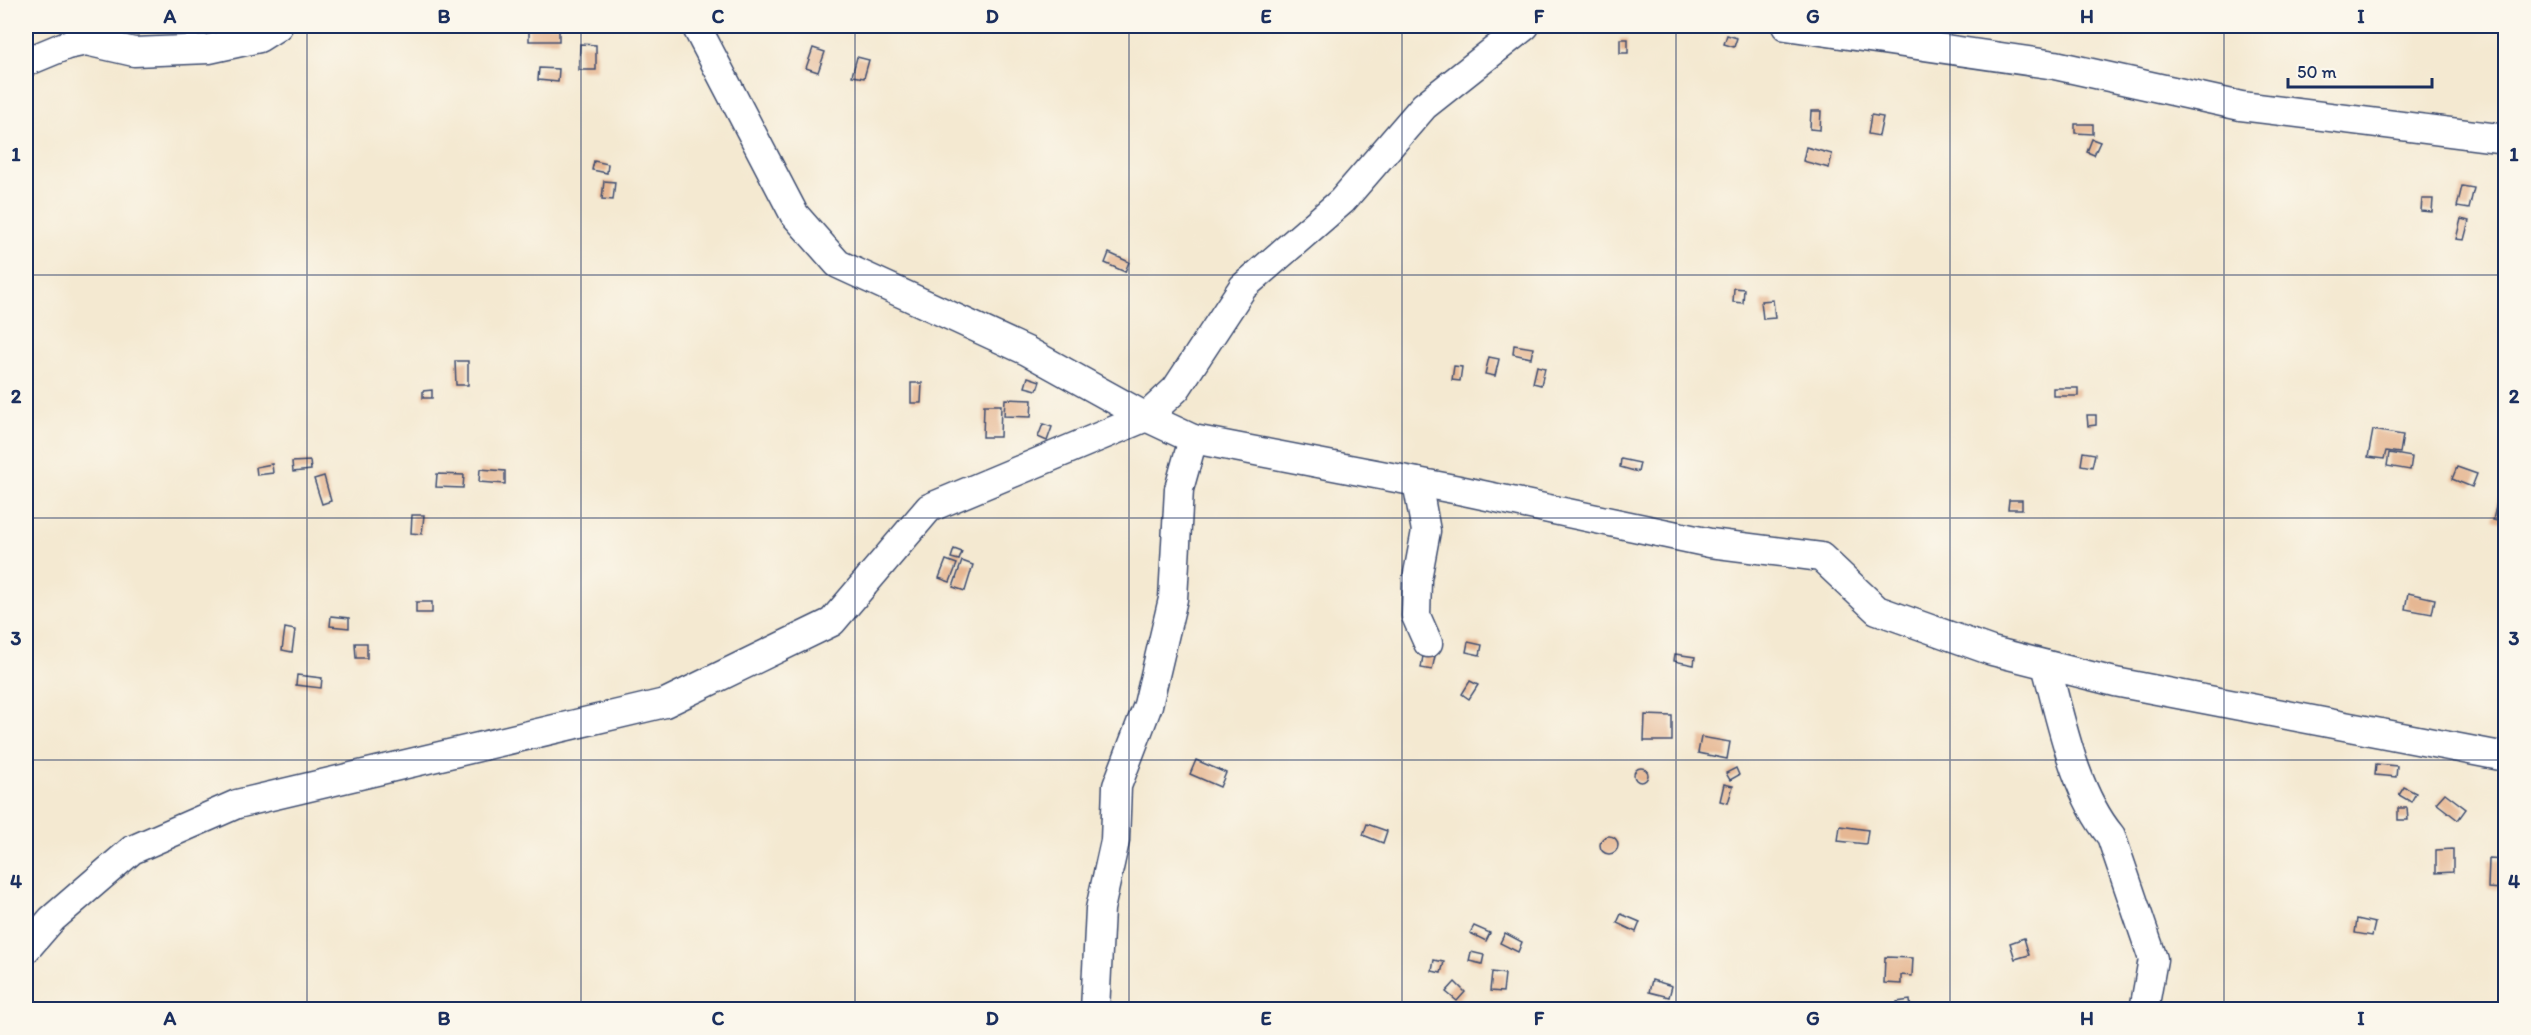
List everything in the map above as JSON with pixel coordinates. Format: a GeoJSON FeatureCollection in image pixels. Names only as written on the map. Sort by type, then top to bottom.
{"type":"FeatureCollection","features":[{"type":"Feature","properties":{"kind":"street"},"geometry":{"type":"LineString","coordinates":[[26,62],[67,45],[86,41],[134,52],[209,49],[259,38],[278,26]]}},
{"type":"Feature","properties":{"kind":"street"},"geometry":{"type":"LineString","coordinates":[[696,26],[794,214],[838,264],[1027,351],[1146,417],[1193,439],[1417,482],[1710,543],[1821,557],[1877,610],[1992,651],[2115,682],[2501,764]]}},
{"type":"Feature","properties":{"kind":"street"},"geometry":{"type":"LineString","coordinates":[[26,949],[52,919],[132,850],[237,804],[665,703],[832,622],[929,508],[1146,417],[1176,389],[1243,287],[1342,201],[1424,106],[1525,26]]}},
{"type":"Feature","properties":{"kind":"street"},"geometry":{"type":"LineString","coordinates":[[1786,26],[2055,65],[2241,106],[2505,139]]}},
{"type":"Feature","properties":{"kind":"street"},"geometry":{"type":"LineString","coordinates":[[1095,1010],[1100,909],[1115,841],[1117,786],[1148,705],[1173,598],[1179,489],[1193,439]]}},
{"type":"Feature","properties":{"kind":"street"},"geometry":{"type":"LineString","coordinates":[[1417,482],[1426,531],[1417,579],[1416,616],[1428,643]]}},
{"type":"Feature","properties":{"kind":"street"},"geometry":{"type":"LineString","coordinates":[[2046,665],[2072,758],[2098,820],[2111,836],[2153,959],[2144,1010]]}},
{"type":"Feature","properties":{"kind":"building"},"geometry":{"type":"Polygon","coordinates":[[[529,26],[559,26],[559,41],[529,41],[529,26]]]}},
{"type":"Feature","properties":{"kind":"building"},"geometry":{"type":"Polygon","coordinates":[[[1727,35],[1737,38],[1734,47],[1724,44],[1727,35]]]}},
{"type":"Feature","properties":{"kind":"building"},"geometry":{"type":"Polygon","coordinates":[[[1620,39],[1628,39],[1628,53],[1620,53],[1620,39]]]}},
{"type":"Feature","properties":{"kind":"building"},"geometry":{"type":"Polygon","coordinates":[[[580,44],[596,45],[596,70],[579,70],[580,44]]]}},
{"type":"Feature","properties":{"kind":"building"},"geometry":{"type":"Polygon","coordinates":[[[813,48],[825,52],[818,72],[806,68],[813,48]]]}},
{"type":"Feature","properties":{"kind":"building"},"geometry":{"type":"Polygon","coordinates":[[[857,57],[869,60],[864,78],[852,76],[857,57]]]}},
{"type":"Feature","properties":{"kind":"building"},"geometry":{"type":"Polygon","coordinates":[[[539,68],[559,69],[558,82],[538,80],[539,68]]]}},
{"type":"Feature","properties":{"kind":"building"},"geometry":{"type":"Polygon","coordinates":[[[1811,111],[1821,111],[1820,130],[1810,129],[1811,111]]]}},
{"type":"Feature","properties":{"kind":"building"},"geometry":{"type":"Polygon","coordinates":[[[1871,115],[1883,117],[1879,136],[1868,134],[1871,115]]]}},
{"type":"Feature","properties":{"kind":"building"},"geometry":{"type":"Polygon","coordinates":[[[2075,124],[2093,124],[2093,134],[2075,133],[2075,124]]]}},
{"type":"Feature","properties":{"kind":"building"},"geometry":{"type":"Polygon","coordinates":[[[2092,139],[2100,142],[2094,155],[2087,152],[2092,139]]]}},
{"type":"Feature","properties":{"kind":"building"},"geometry":{"type":"Polygon","coordinates":[[[1806,147],[1832,154],[1829,168],[1803,161],[1806,147]]]}},
{"type":"Feature","properties":{"kind":"building"},"geometry":{"type":"Polygon","coordinates":[[[594,161],[608,164],[607,173],[592,170],[594,161]]]}},
{"type":"Feature","properties":{"kind":"building"},"geometry":{"type":"Polygon","coordinates":[[[604,181],[615,182],[613,200],[602,199],[604,181]]]}},
{"type":"Feature","properties":{"kind":"building"},"geometry":{"type":"Polygon","coordinates":[[[2462,186],[2474,188],[2469,209],[2457,207],[2462,186]]]}},
{"type":"Feature","properties":{"kind":"building"},"geometry":{"type":"Polygon","coordinates":[[[2422,199],[2433,199],[2432,212],[2421,211],[2422,199]]]}},
{"type":"Feature","properties":{"kind":"building"},"geometry":{"type":"Polygon","coordinates":[[[2461,219],[2469,221],[2464,240],[2456,239],[2461,219]]]}},
{"type":"Feature","properties":{"kind":"building"},"geometry":{"type":"Polygon","coordinates":[[[1109,253],[1129,262],[1125,272],[1105,263],[1109,253]]]}},
{"type":"Feature","properties":{"kind":"building"},"geometry":{"type":"Polygon","coordinates":[[[1734,288],[1744,289],[1743,303],[1733,302],[1734,288]]]}},
{"type":"Feature","properties":{"kind":"building"},"geometry":{"type":"Polygon","coordinates":[[[1773,300],[1775,318],[1763,319],[1761,301],[1773,300]]]}},
{"type":"Feature","properties":{"kind":"building"},"geometry":{"type":"Polygon","coordinates":[[[1514,345],[1533,348],[1531,358],[1513,354],[1514,345]]]}},
{"type":"Feature","properties":{"kind":"building"},"geometry":{"type":"Polygon","coordinates":[[[1489,357],[1499,359],[1495,376],[1485,374],[1489,357]]]}},
{"type":"Feature","properties":{"kind":"building"},"geometry":{"type":"Polygon","coordinates":[[[455,361],[468,361],[468,385],[456,385],[455,361]]]}},
{"type":"Feature","properties":{"kind":"building"},"geometry":{"type":"Polygon","coordinates":[[[1454,366],[1462,367],[1460,381],[1452,380],[1454,366]]]}},
{"type":"Feature","properties":{"kind":"building"},"geometry":{"type":"Polygon","coordinates":[[[1537,366],[1545,368],[1541,385],[1533,383],[1537,366]]]}},
{"type":"Feature","properties":{"kind":"building"},"geometry":{"type":"Polygon","coordinates":[[[1028,377],[1040,381],[1037,390],[1025,387],[1028,377]]]}},
{"type":"Feature","properties":{"kind":"building"},"geometry":{"type":"Polygon","coordinates":[[[911,383],[922,383],[921,403],[911,403],[911,383]]]}},
{"type":"Feature","properties":{"kind":"building"},"geometry":{"type":"Polygon","coordinates":[[[2053,388],[2078,388],[2078,396],[2053,396],[2053,388]]]}},
{"type":"Feature","properties":{"kind":"building"},"geometry":{"type":"Polygon","coordinates":[[[432,390],[432,398],[423,398],[423,391],[432,390]]]}},
{"type":"Feature","properties":{"kind":"building"},"geometry":{"type":"Polygon","coordinates":[[[1005,399],[1032,400],[1031,417],[1004,416],[1005,399]]]}},
{"type":"Feature","properties":{"kind":"building"},"geometry":{"type":"Polygon","coordinates":[[[984,405],[1001,405],[1000,437],[983,437],[984,405]]]}},
{"type":"Feature","properties":{"kind":"building"},"geometry":{"type":"Polygon","coordinates":[[[2087,415],[2096,415],[2096,425],[2088,426],[2087,415]]]}},
{"type":"Feature","properties":{"kind":"building"},"geometry":{"type":"Polygon","coordinates":[[[1043,424],[1052,427],[1047,441],[1038,437],[1043,424]]]}},
{"type":"Feature","properties":{"kind":"building"},"geometry":{"type":"Polygon","coordinates":[[[2373,430],[2403,435],[2400,453],[2386,451],[2384,459],[2368,457],[2373,430]]]}},
{"type":"Feature","properties":{"kind":"building"},"geometry":{"type":"Polygon","coordinates":[[[2083,452],[2095,454],[2092,467],[2081,465],[2083,452]]]}},
{"type":"Feature","properties":{"kind":"building"},"geometry":{"type":"Polygon","coordinates":[[[2389,453],[2412,457],[2410,470],[2387,466],[2389,453]]]}},
{"type":"Feature","properties":{"kind":"building"},"geometry":{"type":"Polygon","coordinates":[[[1621,459],[1640,463],[1638,472],[1620,467],[1621,459]]]}},
{"type":"Feature","properties":{"kind":"building"},"geometry":{"type":"Polygon","coordinates":[[[310,461],[311,470],[293,472],[292,462],[310,461]]]}},
{"type":"Feature","properties":{"kind":"building"},"geometry":{"type":"Polygon","coordinates":[[[272,464],[273,473],[257,475],[256,467],[272,464]]]}},
{"type":"Feature","properties":{"kind":"building"},"geometry":{"type":"Polygon","coordinates":[[[2457,467],[2477,474],[2472,487],[2452,479],[2457,467]]]}},
{"type":"Feature","properties":{"kind":"building"},"geometry":{"type":"Polygon","coordinates":[[[480,469],[505,471],[505,484],[479,482],[480,469]]]}},
{"type":"Feature","properties":{"kind":"building"},"geometry":{"type":"Polygon","coordinates":[[[437,474],[464,475],[463,488],[436,487],[437,474]]]}},
{"type":"Feature","properties":{"kind":"building"},"geometry":{"type":"Polygon","coordinates":[[[324,476],[331,501],[322,504],[314,479],[324,476]]]}},
{"type":"Feature","properties":{"kind":"building"},"geometry":{"type":"Polygon","coordinates":[[[2498,498],[2506,499],[2506,523],[2493,520],[2498,498]]]}},
{"type":"Feature","properties":{"kind":"building"},"geometry":{"type":"Polygon","coordinates":[[[2009,500],[2022,500],[2022,509],[2008,509],[2009,500]]]}},
{"type":"Feature","properties":{"kind":"building"},"geometry":{"type":"Polygon","coordinates":[[[412,515],[424,515],[422,534],[411,533],[412,515]]]}},
{"type":"Feature","properties":{"kind":"building"},"geometry":{"type":"Polygon","coordinates":[[[954,549],[962,552],[959,560],[951,558],[954,549]]]}},
{"type":"Feature","properties":{"kind":"building"},"geometry":{"type":"Polygon","coordinates":[[[946,560],[957,564],[950,582],[939,578],[946,560]]]}},
{"type":"Feature","properties":{"kind":"building"},"geometry":{"type":"Polygon","coordinates":[[[962,561],[973,565],[965,591],[953,587],[962,561]]]}},
{"type":"Feature","properties":{"kind":"building"},"geometry":{"type":"Polygon","coordinates":[[[2408,593],[2435,599],[2432,614],[2405,609],[2408,593]]]}},
{"type":"Feature","properties":{"kind":"building"},"geometry":{"type":"Polygon","coordinates":[[[416,602],[432,602],[432,613],[416,613],[416,602]]]}},
{"type":"Feature","properties":{"kind":"building"},"geometry":{"type":"Polygon","coordinates":[[[331,616],[349,618],[349,628],[330,626],[331,616]]]}},
{"type":"Feature","properties":{"kind":"building"},"geometry":{"type":"Polygon","coordinates":[[[285,628],[295,630],[292,652],[282,650],[285,628]]]}},
{"type":"Feature","properties":{"kind":"building"},"geometry":{"type":"Polygon","coordinates":[[[1468,642],[1482,645],[1480,655],[1466,652],[1468,642]]]}},
{"type":"Feature","properties":{"kind":"building"},"geometry":{"type":"Polygon","coordinates":[[[355,643],[367,643],[367,658],[356,658],[355,643]]]}},
{"type":"Feature","properties":{"kind":"building"},"geometry":{"type":"Polygon","coordinates":[[[1424,650],[1436,652],[1432,670],[1421,668],[1424,650]]]}},
{"type":"Feature","properties":{"kind":"building"},"geometry":{"type":"Polygon","coordinates":[[[1675,654],[1695,657],[1694,665],[1674,661],[1675,654]]]}},
{"type":"Feature","properties":{"kind":"building"},"geometry":{"type":"Polygon","coordinates":[[[297,675],[322,678],[321,688],[296,685],[297,675]]]}},
{"type":"Feature","properties":{"kind":"building"},"geometry":{"type":"Polygon","coordinates":[[[1470,681],[1478,685],[1469,699],[1462,694],[1470,681]]]}},
{"type":"Feature","properties":{"kind":"building"},"geometry":{"type":"Polygon","coordinates":[[[1645,715],[1672,716],[1672,741],[1644,741],[1645,715]]]}},
{"type":"Feature","properties":{"kind":"building"},"geometry":{"type":"Polygon","coordinates":[[[1701,737],[1730,742],[1727,759],[1698,753],[1701,737]]]}},
{"type":"Feature","properties":{"kind":"building"},"geometry":{"type":"Polygon","coordinates":[[[1196,760],[1226,773],[1220,787],[1190,774],[1196,760]]]}},
{"type":"Feature","properties":{"kind":"building"},"geometry":{"type":"Polygon","coordinates":[[[2376,764],[2397,766],[2396,777],[2375,775],[2376,764]]]}},
{"type":"Feature","properties":{"kind":"building"},"geometry":{"type":"Polygon","coordinates":[[[1638,768],[1644,768],[1648,775],[1644,782],[1638,782],[1634,778],[1634,772],[1638,768]]]}},
{"type":"Feature","properties":{"kind":"building"},"geometry":{"type":"Polygon","coordinates":[[[1736,768],[1739,775],[1730,780],[1726,773],[1736,768]]]}},
{"type":"Feature","properties":{"kind":"building"},"geometry":{"type":"Polygon","coordinates":[[[1724,784],[1733,786],[1728,803],[1720,801],[1724,784]]]}},
{"type":"Feature","properties":{"kind":"building"},"geometry":{"type":"Polygon","coordinates":[[[2404,787],[2416,793],[2411,802],[2399,795],[2404,787]]]}},
{"type":"Feature","properties":{"kind":"building"},"geometry":{"type":"Polygon","coordinates":[[[2445,793],[2466,809],[2458,820],[2436,803],[2445,793]]]}},
{"type":"Feature","properties":{"kind":"building"},"geometry":{"type":"Polygon","coordinates":[[[2398,808],[2407,808],[2408,820],[2398,820],[2398,808]]]}},
{"type":"Feature","properties":{"kind":"building"},"geometry":{"type":"Polygon","coordinates":[[[1367,824],[1387,831],[1383,843],[1363,835],[1367,824]]]}},
{"type":"Feature","properties":{"kind":"building"},"geometry":{"type":"Polygon","coordinates":[[[1840,826],[1868,830],[1866,844],[1838,841],[1840,826]]]}},
{"type":"Feature","properties":{"kind":"building"},"geometry":{"type":"Polygon","coordinates":[[[1609,836],[1615,839],[1618,845],[1615,851],[1609,854],[1603,851],[1600,845],[1603,839],[1609,836]]]}},
{"type":"Feature","properties":{"kind":"building"},"geometry":{"type":"Polygon","coordinates":[[[2453,849],[2453,872],[2436,873],[2436,850],[2453,849]]]}},
{"type":"Feature","properties":{"kind":"building"},"geometry":{"type":"Polygon","coordinates":[[[2489,859],[2504,860],[2503,889],[2488,888],[2489,859]]]}},
{"type":"Feature","properties":{"kind":"building"},"geometry":{"type":"Polygon","coordinates":[[[1621,914],[1640,922],[1636,932],[1617,923],[1621,914]]]}},
{"type":"Feature","properties":{"kind":"building"},"geometry":{"type":"Polygon","coordinates":[[[2357,919],[2375,923],[2372,936],[2355,933],[2357,919]]]}},
{"type":"Feature","properties":{"kind":"building"},"geometry":{"type":"Polygon","coordinates":[[[1474,926],[1490,933],[1486,941],[1470,933],[1474,926]]]}},
{"type":"Feature","properties":{"kind":"building"},"geometry":{"type":"Polygon","coordinates":[[[1505,933],[1522,942],[1518,952],[1500,943],[1505,933]]]}},
{"type":"Feature","properties":{"kind":"building"},"geometry":{"type":"Polygon","coordinates":[[[2024,938],[2029,955],[2015,959],[2010,943],[2024,938]]]}},
{"type":"Feature","properties":{"kind":"building"},"geometry":{"type":"Polygon","coordinates":[[[1471,952],[1484,955],[1482,964],[1469,961],[1471,952]]]}},
{"type":"Feature","properties":{"kind":"building"},"geometry":{"type":"Polygon","coordinates":[[[1885,957],[1913,958],[1912,976],[1901,975],[1901,984],[1884,983],[1885,957]]]}},
{"type":"Feature","properties":{"kind":"building"},"geometry":{"type":"Polygon","coordinates":[[[1434,960],[1444,962],[1441,973],[1432,971],[1434,960]]]}},
{"type":"Feature","properties":{"kind":"building"},"geometry":{"type":"Polygon","coordinates":[[[1492,972],[1505,974],[1503,992],[1490,991],[1492,972]]]}},
{"type":"Feature","properties":{"kind":"building"},"geometry":{"type":"Polygon","coordinates":[[[1652,980],[1672,986],[1669,997],[1649,992],[1652,980]]]}},
{"type":"Feature","properties":{"kind":"building"},"geometry":{"type":"Polygon","coordinates":[[[1455,982],[1465,992],[1457,1001],[1446,992],[1455,982]]]}},
{"type":"Feature","properties":{"kind":"building"},"geometry":{"type":"Polygon","coordinates":[[[1910,1000],[1911,1010],[1898,1010],[1897,1002],[1910,1000]]]}}]}
